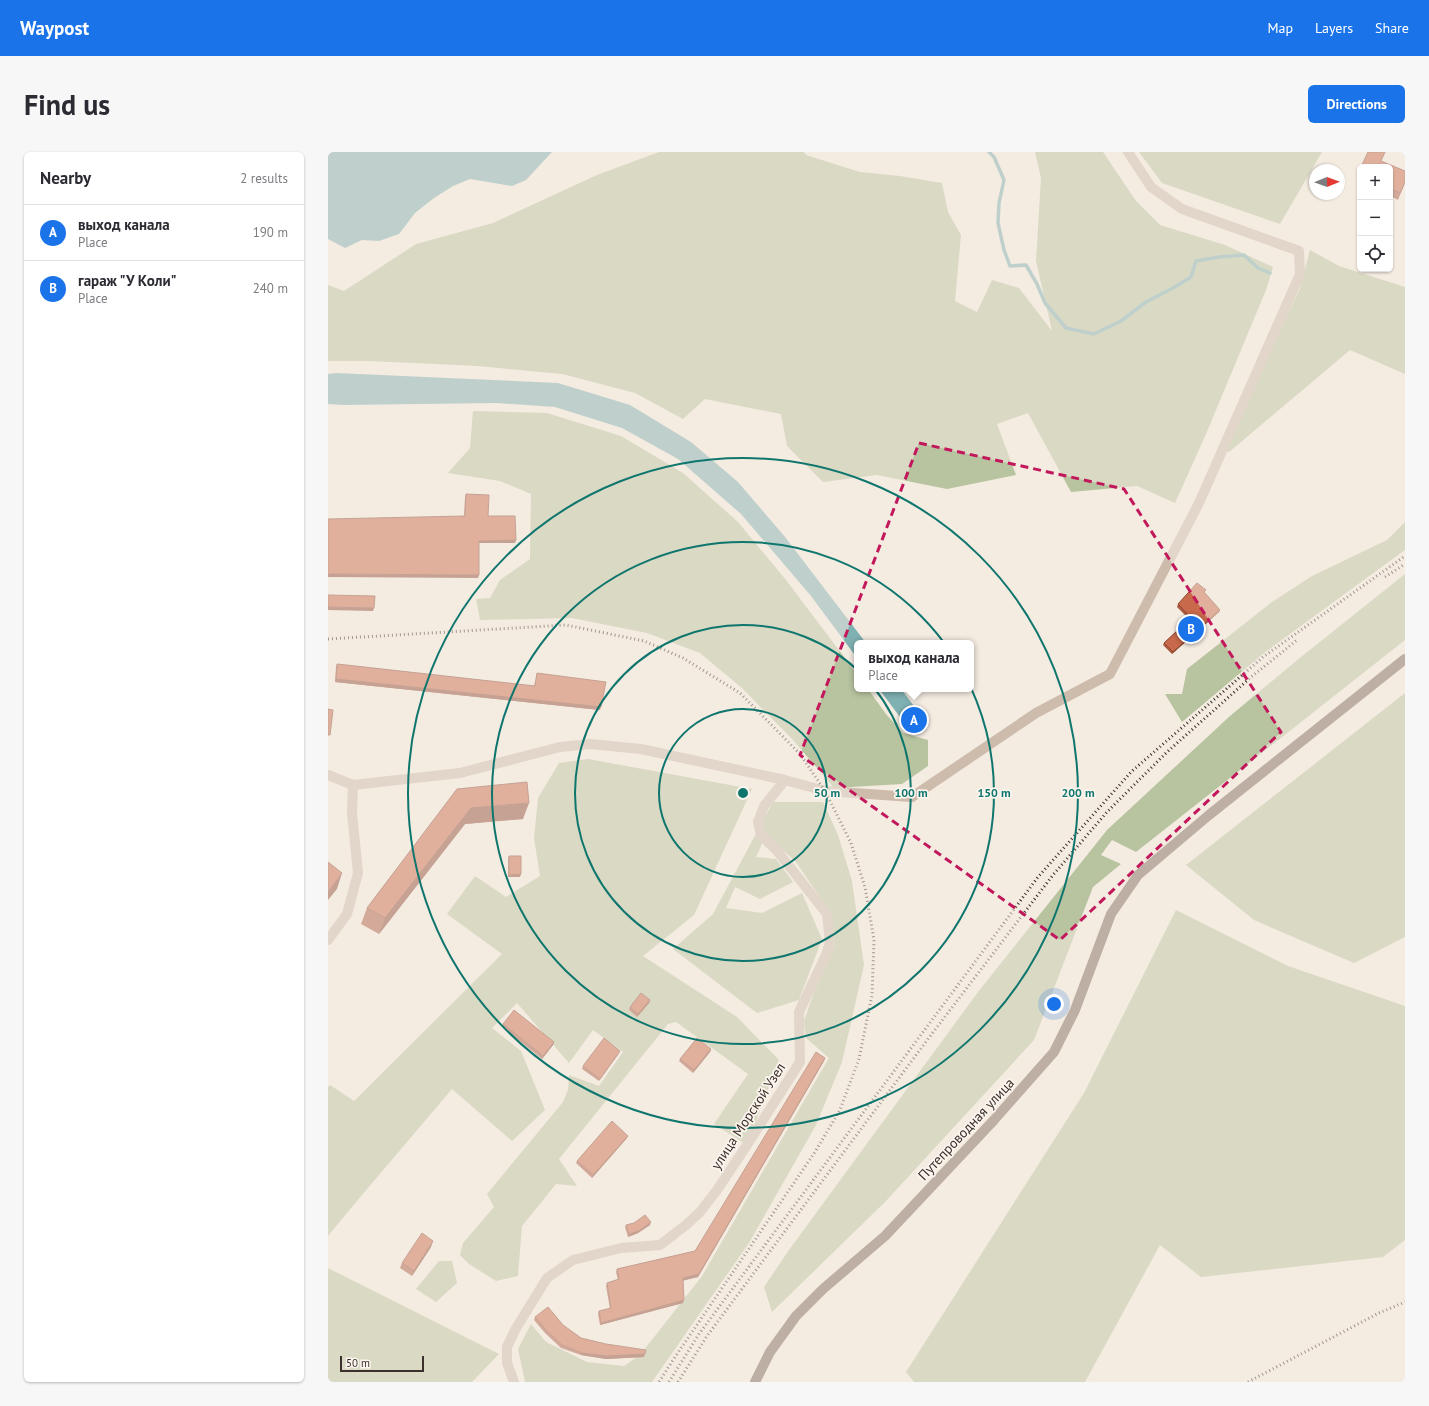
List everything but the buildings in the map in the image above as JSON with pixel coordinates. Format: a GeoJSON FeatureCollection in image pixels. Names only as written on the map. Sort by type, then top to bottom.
{"type":"FeatureCollection","features":[{"type":"Feature","properties":{"kind":"main road","name":"Путепроводная улица"},"geometry":{"type":"LineString","coordinates":[[755,1382],[770,1352],[796,1316],[823,1289],[885,1236],[994,1120],[1054,1052],[1075,1010],[1111,914],[1138,875],[1209,815],[1405,659]]}},
{"type":"Feature","properties":{"kind":"street"},"geometry":{"type":"LineString","coordinates":[[328,775],[352,784],[460,773],[560,747],[590,744],[641,749],[825,790],[912,796],[1036,713],[1110,674],[1198,503],[1300,274],[1299,251],[1182,209],[1151,187],[1128,152]]}},
{"type":"Feature","properties":{"kind":"street","name":"улица Морской Узел"},"geometry":{"type":"LineString","coordinates":[[514,1382],[507,1363],[507,1348],[515,1330],[547,1278],[573,1260],[621,1248],[660,1245],[686,1225],[700,1212],[717,1190],[800,1062],[799,1012],[826,955],[830,942],[827,914],[778,852],[760,835],[758,822],[764,806],[785,780]]}},
{"type":"Feature","properties":{"kind":"street"},"geometry":{"type":"LineString","coordinates":[[328,940],[347,914],[358,873],[352,813],[352,784]]}},
{"type":"Feature","properties":{"kind":"highlighted area"},"geometry":{"type":"Polygon","coordinates":[[[919,443],[1124,489],[1281,732],[1060,940],[800,755],[919,443]]]}},
{"type":"Feature","properties":{"kind":"green space"},"geometry":{"type":"Polygon","coordinates":[[[659,152],[804,152],[806,155],[860,172],[900,176],[942,183],[948,212],[961,235],[955,301],[977,312],[992,280],[1019,288],[1052,331],[1036,261],[1041,178],[1035,152],[1103,152],[1136,201],[1160,225],[1225,245],[1273,267],[1266,290],[1206,434],[1175,503],[1137,486],[1071,492],[1028,413],[997,424],[1016,475],[947,489],[877,475],[823,482],[787,446],[781,414],[705,399],[683,419],[635,393],[562,374],[477,366],[370,361],[328,361],[328,285],[344,291],[416,244],[493,223],[597,175],[659,152]]]}},
{"type":"Feature","properties":{"kind":"green space"},"geometry":{"type":"Polygon","coordinates":[[[1139,152],[1322,152],[1315,164],[1309,164],[1309,174],[1280,224],[1162,183],[1139,152]]]}},
{"type":"Feature","properties":{"kind":"green space"},"geometry":{"type":"Polygon","coordinates":[[[1310,250],[1339,266],[1405,287],[1405,374],[1350,350],[1229,452],[1225,450],[1300,288],[1310,250]]]}},
{"type":"Feature","properties":{"kind":"green space"},"geometry":{"type":"Polygon","coordinates":[[[473,411],[547,413],[621,436],[683,473],[738,522],[786,580],[854,670],[854,692],[870,692],[886,714],[903,733],[928,740],[928,766],[902,784],[834,788],[793,740],[742,688],[700,653],[647,633],[572,618],[480,620],[476,599],[490,598],[500,580],[530,559],[531,494],[500,481],[448,473],[470,448],[473,411]]]}},
{"type":"Feature","properties":{"kind":"green space"},"geometry":{"type":"Polygon","coordinates":[[[1405,522],[1405,550],[1264,653],[1182,722],[1165,694],[1182,694],[1187,669],[1272,602],[1312,576],[1387,540],[1405,522]]]}},
{"type":"Feature","properties":{"kind":"green space"},"geometry":{"type":"Polygon","coordinates":[[[1405,574],[1405,640],[1136,852],[1112,840],[1101,855],[1121,864],[1093,887],[1034,1040],[885,1202],[772,1312],[764,1287],[789,1250],[978,992],[1107,830],[1230,716],[1405,574]]]}},
{"type":"Feature","properties":{"kind":"green space"},"geometry":{"type":"Polygon","coordinates":[[[1405,693],[1405,937],[1354,963],[1254,920],[1186,865],[1405,693]]]}},
{"type":"Feature","properties":{"kind":"green space"},"geometry":{"type":"Polygon","coordinates":[[[588,759],[752,789],[694,915],[643,956],[737,1017],[779,1060],[747,1145],[714,1124],[748,1074],[676,1022],[668,1024],[559,1159],[577,1186],[556,1184],[522,1226],[518,1276],[496,1281],[469,1264],[460,1255],[463,1243],[494,1207],[487,1194],[563,1102],[568,1090],[569,1075],[599,1086],[623,1052],[593,1030],[569,1063],[517,1003],[492,1028],[521,1051],[545,1110],[512,1141],[452,1089],[328,1236],[328,1087],[330,1085],[354,1101],[502,954],[447,914],[475,876],[506,897],[540,876],[534,838],[538,798],[559,763],[588,759]]]}},
{"type":"Feature","properties":{"kind":"green space"},"geometry":{"type":"Polygon","coordinates":[[[773,802],[823,802],[838,835],[852,881],[864,965],[842,1062],[816,1125],[749,1243],[652,1382],[525,1382],[518,1349],[531,1324],[546,1342],[587,1362],[624,1366],[640,1355],[702,1276],[829,1058],[806,1038],[804,1021],[813,995],[835,944],[830,912],[796,862],[766,835],[756,857],[776,859],[793,882],[760,899],[735,887],[726,908],[762,913],[802,893],[822,939],[799,1000],[757,1013],[673,949],[713,914],[773,802]]]}},
{"type":"Feature","properties":{"kind":"green space"},"geometry":{"type":"Polygon","coordinates":[[[1176,910],[1288,966],[1405,1006],[1405,1240],[1383,1257],[1201,1277],[1160,1245],[1085,1382],[914,1382],[906,1372],[1084,1093],[1176,910]]]}},
{"type":"Feature","properties":{"kind":"green space"},"geometry":{"type":"Polygon","coordinates":[[[439,1261],[452,1261],[457,1283],[436,1302],[416,1289],[439,1261]]]}},
{"type":"Feature","properties":{"kind":"green space"},"geometry":{"type":"Polygon","coordinates":[[[328,1268],[499,1354],[472,1382],[328,1382],[328,1268]]]}},
{"type":"Feature","properties":{"kind":"water"},"geometry":{"type":"Polygon","coordinates":[[[328,152],[552,152],[526,180],[512,186],[470,179],[453,186],[434,198],[415,213],[399,234],[379,241],[362,240],[345,248],[328,239],[328,152]]]}},
{"type":"Feature","properties":{"kind":"water"},"geometry":{"type":"Polygon","coordinates":[[[336,373],[558,383],[630,405],[691,442],[738,482],[785,537],[864,640],[854,640],[854,654],[811,596],[741,514],[678,459],[622,428],[555,407],[496,403],[328,404],[328,374],[336,373]]]}},
{"type":"Feature","properties":{"kind":"water"},"geometry":{"type":"Polygon","coordinates":[[[881,692],[903,692],[917,710],[903,721],[881,692]]]}},
{"type":"Feature","properties":{"kind":"waterway"},"geometry":{"type":"LineString","coordinates":[[989,152],[994,157],[1004,180],[999,203],[998,223],[1004,250],[1010,266],[1026,265],[1037,284],[1045,303],[1066,328],[1094,334],[1121,321],[1146,302],[1191,277],[1196,261],[1244,255],[1258,268],[1270,273]]}},
{"type":"Feature","properties":{"kind":"railway"},"geometry":{"type":"LineString","coordinates":[[669,1382],[699,1334],[1038,877],[1131,772],[1263,657],[1405,556]]}},
{"type":"Feature","properties":{"kind":"railway"},"geometry":{"type":"LineString","coordinates":[[1385,577],[1405,564]]}},
{"type":"Feature","properties":{"kind":"railway"},"geometry":{"type":"LineString","coordinates":[[328,639],[566,625],[644,641],[683,658],[740,693],[800,754],[825,791],[851,843],[865,887],[874,940],[872,995],[859,1059],[840,1110],[815,1152],[659,1382]]}},
{"type":"Feature","properties":{"kind":"railway"},"geometry":{"type":"LineString","coordinates":[[678,1382],[707,1336],[931,1035],[1053,875],[1107,812],[1166,753],[1250,678],[1297,640]]}},
{"type":"Feature","properties":{"kind":"railway"},"geometry":{"type":"LineString","coordinates":[[1248,1382],[1379,1313],[1405,1302]]}},
{"type":"Feature","properties":{"kind":"place","name":"гараж \"У Коли\""},"geometry":{"type":"Point","coordinates":[1191,629]}},
{"type":"Feature","properties":{"kind":"place","name":"выход канала"},"geometry":{"type":"Point","coordinates":[914,720]}}]}
